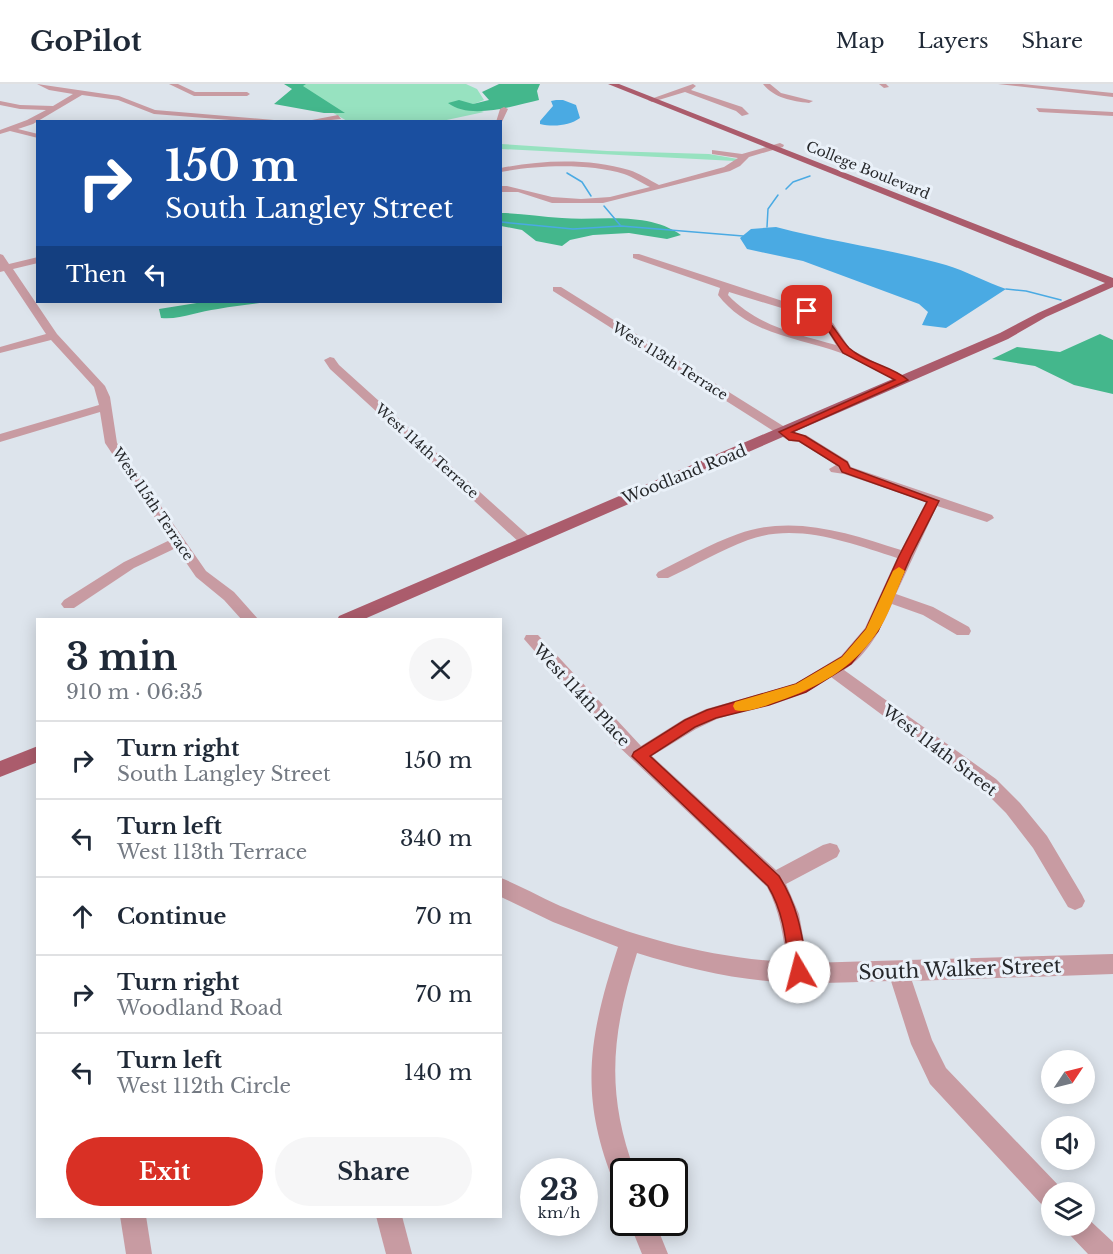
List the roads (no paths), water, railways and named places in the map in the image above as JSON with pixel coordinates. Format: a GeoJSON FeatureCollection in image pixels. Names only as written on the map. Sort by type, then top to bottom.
{"type":"FeatureCollection","features":[{"type":"Feature","properties":{"kind":"main road","name":"College Boulevard"},"geometry":{"type":"LineString","coordinates":[[612,84],[1113,274]]}},
{"type":"Feature","properties":{"kind":"main road","name":"College Boulevard"},"geometry":{"type":"LineString","coordinates":[[623,84],[655,99]]}},
{"type":"Feature","properties":{"kind":"main road","name":"College Boulevard"},"geometry":{"type":"LineString","coordinates":[[776,146],[1113,282]]}},
{"type":"Feature","properties":{"kind":"main road","name":"Woodland Road"},"geometry":{"type":"LineString","coordinates":[[350,618],[526,541],[788,435],[1022,327],[1042,315],[1113,282]]}},
{"type":"Feature","properties":{"kind":"main road","name":"Woodland Road"},"geometry":{"type":"LineString","coordinates":[[1022,327],[1051,319],[1113,292]]}},
{"type":"Feature","properties":{"kind":"main road"},"geometry":{"type":"LineString","coordinates":[[0,769],[36,754]]}},
{"type":"Feature","properties":{"kind":"street"},"geometry":{"type":"LineString","coordinates":[[40,84],[46,88],[119,98],[154,112],[269,120]]}},
{"type":"Feature","properties":{"kind":"street"},"geometry":{"type":"LineString","coordinates":[[172,84],[184,91],[200,94],[247,94]]}},
{"type":"Feature","properties":{"kind":"street"},"geometry":{"type":"LineString","coordinates":[[655,99],[698,84]]}},
{"type":"Feature","properties":{"kind":"street"},"geometry":{"type":"LineString","coordinates":[[766,84],[769,89],[777,93],[809,101]]}},
{"type":"Feature","properties":{"kind":"street"},"geometry":{"type":"LineString","coordinates":[[1001,84],[1113,95]]}},
{"type":"Feature","properties":{"kind":"street"},"geometry":{"type":"LineString","coordinates":[[220,116],[247,94],[249,89],[246,85]]}},
{"type":"Feature","properties":{"kind":"street"},"geometry":{"type":"LineString","coordinates":[[0,132],[42,116],[78,92],[94,87]]}},
{"type":"Feature","properties":{"kind":"street"},"geometry":{"type":"LineString","coordinates":[[1042,88],[1042,97]]}},
{"type":"Feature","properties":{"kind":"street"},"geometry":{"type":"LineString","coordinates":[[685,90],[739,109],[745,114]]}},
{"type":"Feature","properties":{"kind":"street"},"geometry":{"type":"LineString","coordinates":[[0,103],[20,107],[55,108]]}},
{"type":"Feature","properties":{"kind":"street"},"geometry":{"type":"LineString","coordinates":[[1040,110],[1113,114]]}},
{"type":"Feature","properties":{"kind":"street"},"geometry":{"type":"LineString","coordinates":[[324,120],[338,117]]}},
{"type":"Feature","properties":{"kind":"street"},"geometry":{"type":"LineString","coordinates":[[10,129],[36,136]]}},
{"type":"Feature","properties":{"kind":"street"},"geometry":{"type":"LineString","coordinates":[[505,188],[550,199],[582,202],[610,200],[727,169],[750,153],[776,146]]}},
{"type":"Feature","properties":{"kind":"street"},"geometry":{"type":"LineString","coordinates":[[715,152],[744,157]]}},
{"type":"Feature","properties":{"kind":"street"},"geometry":{"type":"LineString","coordinates":[[502,170],[528,165],[605,169],[633,175],[659,188]]}},
{"type":"Feature","properties":{"kind":"street"},"geometry":{"type":"LineString","coordinates":[[636,255],[725,287],[815,315],[829,325],[846,351]]}},
{"type":"Feature","properties":{"kind":"street"},"geometry":{"type":"LineString","coordinates":[[2,265],[36,260]]}},
{"type":"Feature","properties":{"kind":"street","name":"West 115th Terrace"},"geometry":{"type":"LineString","coordinates":[[2,265],[53,336],[99,386],[111,443],[201,574],[229,596],[249,618]]}},
{"type":"Feature","properties":{"kind":"street"},"geometry":{"type":"LineString","coordinates":[[725,287],[723,295],[757,322],[780,332],[846,351],[903,380]]}},
{"type":"Feature","properties":{"kind":"street","name":"West 113th Terrace"},"geometry":{"type":"LineString","coordinates":[[557,289],[788,435],[793,442],[813,456],[837,469],[846,470],[987,518]]}},
{"type":"Feature","properties":{"kind":"street"},"geometry":{"type":"LineString","coordinates":[[0,350],[53,336]]}},
{"type":"Feature","properties":{"kind":"street","name":"West 114th Terrace"},"geometry":{"type":"LineString","coordinates":[[330,360],[334,367],[526,541]]}},
{"type":"Feature","properties":{"kind":"street"},"geometry":{"type":"LineString","coordinates":[[0,438],[105,407]]}},
{"type":"Feature","properties":{"kind":"street"},"geometry":{"type":"LineString","coordinates":[[639,756],[690,724],[712,714],[783,695],[833,670],[865,641],[933,501]]}},
{"type":"Feature","properties":{"kind":"street"},"geometry":{"type":"LineString","coordinates":[[663,576],[754,532],[782,528],[814,530],[905,556]]}},
{"type":"Feature","properties":{"kind":"street"},"geometry":{"type":"LineString","coordinates":[[69,604],[129,565],[179,541]]}},
{"type":"Feature","properties":{"kind":"street"},"geometry":{"type":"LineString","coordinates":[[888,597],[928,611],[963,632]]}},
{"type":"Feature","properties":{"kind":"street","name":"West 114th Place"},"geometry":{"type":"LineString","coordinates":[[531,639],[639,756],[662,774],[774,881],[785,900],[792,921],[799,972]]}},
{"type":"Feature","properties":{"kind":"street","name":"West 114th Street"},"geometry":{"type":"LineString","coordinates":[[833,670],[997,792],[1040,842],[1075,901]]}},
{"type":"Feature","properties":{"kind":"street"},"geometry":{"type":"LineString","coordinates":[[774,881],[830,851]]}},
{"type":"Feature","properties":{"kind":"street"},"geometry":{"type":"LineString","coordinates":[[502,888],[579,924],[630,942],[607,1021],[602,1055],[609,1126],[619,1158]]}},
{"type":"Feature","properties":{"kind":"street","name":"South Walker Street"},"geometry":{"type":"LineString","coordinates":[[630,942],[672,954],[752,969],[799,972],[1113,964]]}},
{"type":"Feature","properties":{"kind":"street"},"geometry":{"type":"LineString","coordinates":[[898,971],[922,1044],[938,1076],[1041,1185]]}},
{"type":"Feature","properties":{"kind":"street"},"geometry":{"type":"LineString","coordinates":[[133,1218],[138,1254]]}},
{"type":"Feature","properties":{"kind":"street"},"geometry":{"type":"LineString","coordinates":[[390,1218],[399,1254]]}},
{"type":"Feature","properties":{"kind":"street"},"geometry":{"type":"LineString","coordinates":[[648,1236],[655,1254]]}},
{"type":"Feature","properties":{"kind":"street"},"geometry":{"type":"LineString","coordinates":[[1088,1236],[1106,1254]]}},
{"type":"Feature","properties":{"kind":"water"},"geometry":{"type":"Polygon","coordinates":[[[551,101],[576,105],[580,118],[561,125],[540,124],[553,106],[551,101]]]}},
{"type":"Feature","properties":{"kind":"water"},"geometry":{"type":"Polygon","coordinates":[[[776,227],[946,265],[1006,289],[946,328],[922,325],[928,312],[919,304],[803,261],[747,249],[740,238],[751,229],[776,227]]]}},
{"type":"Feature","properties":{"kind":"waterway"},"geometry":{"type":"LineString","coordinates":[[567,173],[582,182],[591,196]]}},
{"type":"Feature","properties":{"kind":"waterway"},"geometry":{"type":"LineString","coordinates":[[786,189],[793,182],[810,176]]}},
{"type":"Feature","properties":{"kind":"waterway"},"geometry":{"type":"LineString","coordinates":[[767,227],[768,209],[778,195]]}},
{"type":"Feature","properties":{"kind":"waterway"},"geometry":{"type":"LineString","coordinates":[[604,206],[620,225]]}},
{"type":"Feature","properties":{"kind":"waterway"},"geometry":{"type":"LineString","coordinates":[[502,222],[573,229],[621,226],[743,236]]}},
{"type":"Feature","properties":{"kind":"waterway"},"geometry":{"type":"LineString","coordinates":[[1006,289],[1026,291],[1061,300]]}}]}
